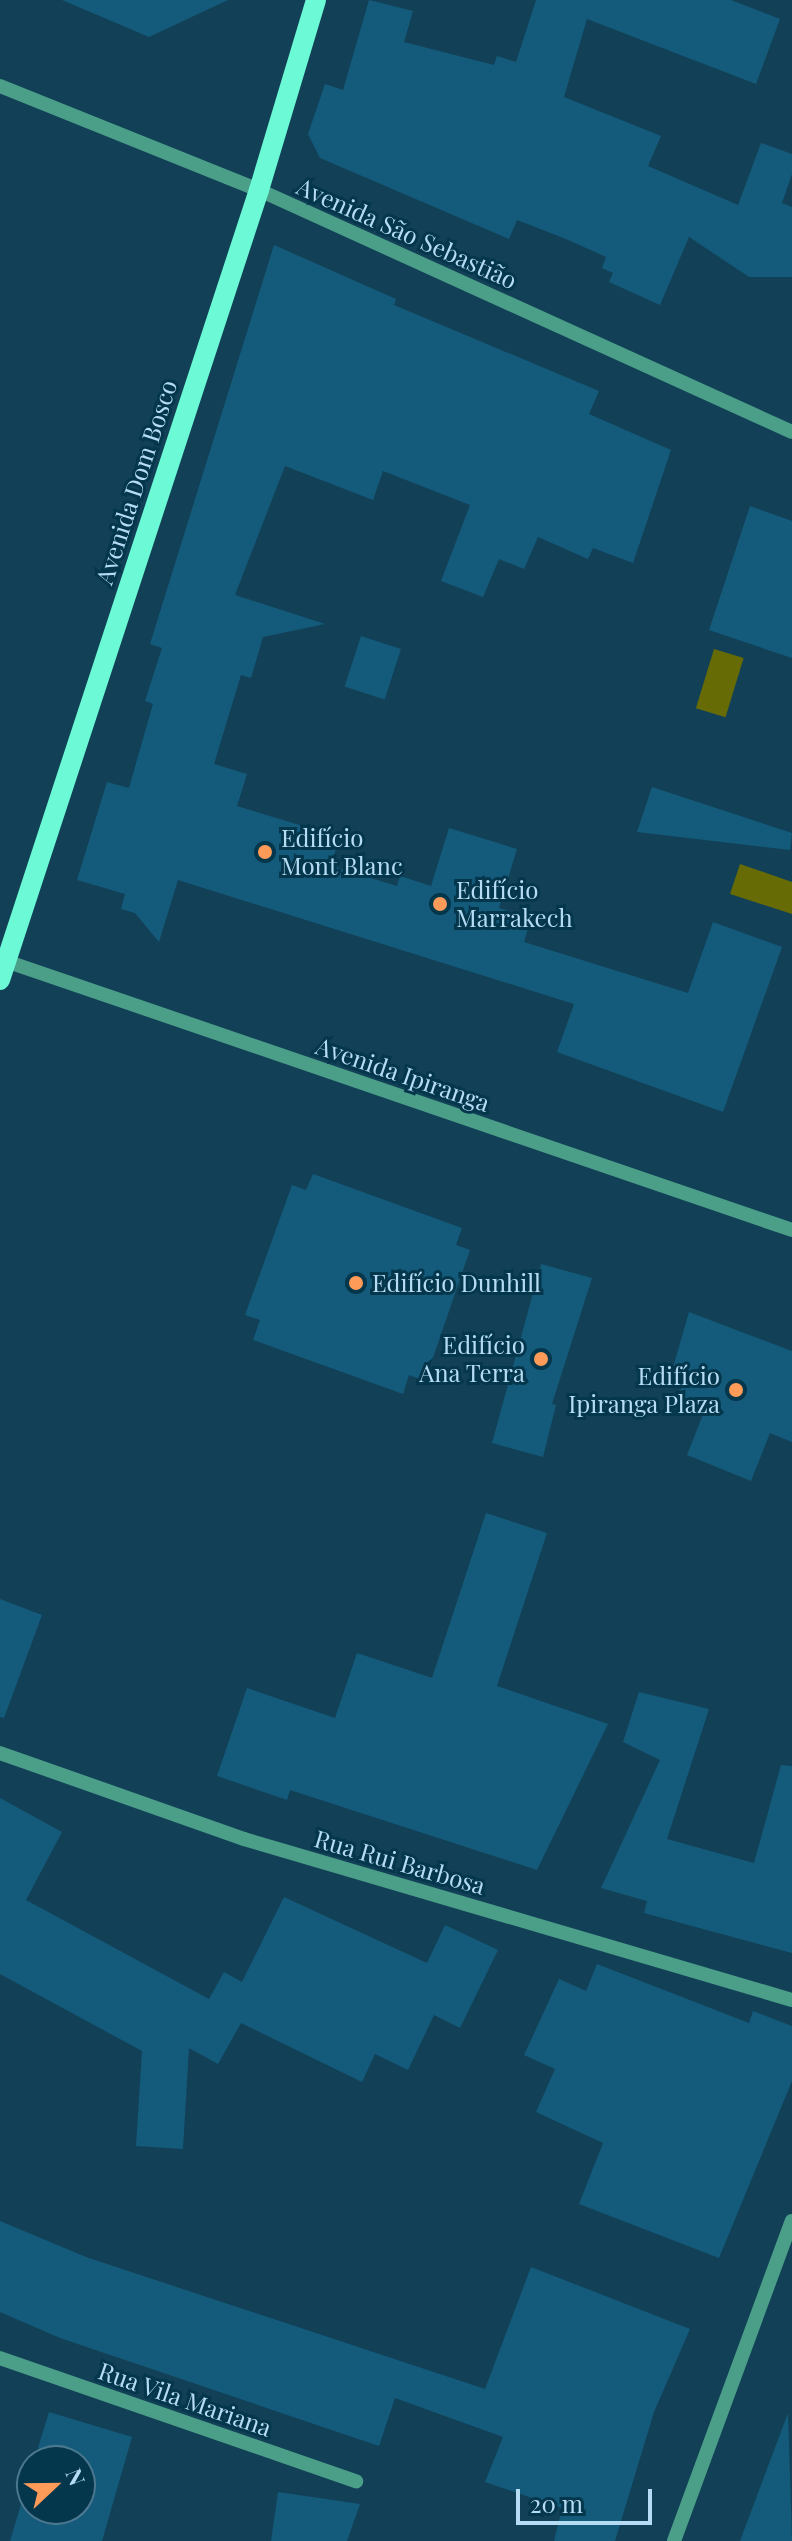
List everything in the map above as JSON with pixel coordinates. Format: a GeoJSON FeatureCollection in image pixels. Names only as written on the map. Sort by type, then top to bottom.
{"type":"FeatureCollection","features":[{"type":"Feature","properties":{"kind":"main road","name":"Avenida Dom Bosco"},"geometry":{"type":"LineString","coordinates":[[2,967],[259,190],[316,0]]}},
{"type":"Feature","properties":{"kind":"street","name":"Avenida São Sebastião"},"geometry":{"type":"LineString","coordinates":[[0,86],[259,190],[792,432]]}},
{"type":"Feature","properties":{"kind":"street","name":"Avenida Ipiranga"},"geometry":{"type":"LineString","coordinates":[[2,967],[792,1230]]}},
{"type":"Feature","properties":{"kind":"street","name":"Rua Rui Barbosa"},"geometry":{"type":"LineString","coordinates":[[0,1753],[244,1839],[792,2000]]}},
{"type":"Feature","properties":{"kind":"street"},"geometry":{"type":"LineString","coordinates":[[674,2541],[792,2221]]}},
{"type":"Feature","properties":{"kind":"street","name":"Rua Vila Mariana"},"geometry":{"type":"LineString","coordinates":[[0,2358],[356,2481]]}},
{"type":"Feature","properties":{"kind":"shaded area"},"geometry":{"type":"Polygon","coordinates":[[[714,649],[744,658],[726,717],[696,708],[714,649]]]}},
{"type":"Feature","properties":{"kind":"shaded area"},"geometry":{"type":"Polygon","coordinates":[[[740,864],[792,882],[792,914],[730,894],[740,864]]]}},
{"type":"Feature","properties":{"kind":"building"},"geometry":{"type":"Polygon","coordinates":[[[62,0],[228,0],[149,37],[62,0]]]}},
{"type":"Feature","properties":{"kind":"building"},"geometry":{"type":"Polygon","coordinates":[[[369,0],[413,11],[404,42],[494,65],[497,56],[516,62],[536,0],[731,0],[780,19],[756,84],[587,19],[564,97],[661,136],[648,166],[738,205],[761,143],[792,154],[792,174],[782,203],[792,207],[792,277],[749,277],[689,237],[660,305],[609,282],[613,273],[602,268],[606,257],[566,239],[517,220],[509,239],[320,158],[308,134],[325,84],[343,90],[369,0]]]}},
{"type":"Feature","properties":{"kind":"building"},"geometry":{"type":"Polygon","coordinates":[[[274,245],[396,299],[394,305],[599,391],[589,414],[671,450],[633,563],[593,548],[588,559],[538,537],[524,569],[499,559],[483,597],[441,581],[470,505],[383,471],[373,500],[285,466],[235,595],[325,624],[263,637],[251,678],[241,675],[214,764],[247,774],[237,806],[339,837],[331,866],[397,886],[400,876],[431,886],[449,828],[517,849],[499,908],[531,918],[524,942],[688,993],[713,922],[782,947],[723,1112],[557,1052],[574,1004],[178,880],[159,942],[135,913],[121,909],[125,894],[77,880],[107,782],[129,788],[153,704],[145,701],[162,648],[150,644],[274,245]]]}},
{"type":"Feature","properties":{"kind":"building"},"geometry":{"type":"Polygon","coordinates":[[[750,506],[792,521],[792,658],[709,630],[750,506]]]}},
{"type":"Feature","properties":{"kind":"building"},"geometry":{"type":"Polygon","coordinates":[[[361,636],[401,649],[385,699],[345,686],[361,636]]]}},
{"type":"Feature","properties":{"kind":"building"},"geometry":{"type":"Polygon","coordinates":[[[652,787],[792,833],[790,850],[637,832],[652,787]]]}},
{"type":"Feature","properties":{"kind":"building","name":"Edifício Dunhill"},"geometry":{"type":"Polygon","coordinates":[[[313,1174],[462,1228],[456,1245],[470,1250],[425,1381],[409,1375],[403,1394],[253,1340],[260,1320],[245,1315],[292,1185],[306,1190],[313,1174]]]}},
{"type":"Feature","properties":{"kind":"building","name":"Edifício Ana Terra"},"geometry":{"type":"Polygon","coordinates":[[[541,1264],[592,1278],[552,1404],[556,1405],[543,1457],[492,1443],[541,1264]]]}},
{"type":"Feature","properties":{"kind":"building","name":"Edifício Ipiranga Plaza"},"geometry":{"type":"Polygon","coordinates":[[[689,1312],[792,1351],[792,1442],[770,1433],[751,1481],[687,1455],[706,1407],[678,1397],[683,1384],[670,1378],[689,1312]]]}},
{"type":"Feature","properties":{"kind":"building"},"geometry":{"type":"Polygon","coordinates":[[[486,1513],[547,1533],[497,1686],[608,1724],[537,1870],[290,1790],[287,1800],[217,1776],[247,1688],[335,1718],[357,1653],[432,1678],[486,1513]]]}},
{"type":"Feature","properties":{"kind":"building"},"geometry":{"type":"Polygon","coordinates":[[[0,1599],[42,1615],[4,1718],[0,1717],[0,1599]]]}},
{"type":"Feature","properties":{"kind":"building"},"geometry":{"type":"Polygon","coordinates":[[[639,1692],[709,1709],[667,1839],[754,1863],[781,1765],[792,1766],[792,1953],[644,1913],[647,1901],[601,1888],[660,1760],[623,1742],[639,1692]]]}},
{"type":"Feature","properties":{"kind":"building"},"geometry":{"type":"Polygon","coordinates":[[[0,1798],[62,1832],[26,1900],[209,1999],[224,1972],[242,1982],[284,1897],[427,1963],[445,1925],[498,1950],[460,2028],[434,2015],[408,2070],[375,2054],[362,2082],[241,2023],[218,2064],[189,2048],[183,2149],[136,2146],[142,2051],[0,1974],[0,1798]]]}},
{"type":"Feature","properties":{"kind":"building"},"geometry":{"type":"Polygon","coordinates":[[[597,1964],[749,2023],[753,2011],[792,2026],[792,2081],[719,2258],[579,2204],[603,2143],[536,2112],[555,2069],[524,2055],[559,1979],[586,1991],[597,1964]]]}},
{"type":"Feature","properties":{"kind":"building"},"geometry":{"type":"Polygon","coordinates":[[[0,2221],[86,2257],[485,2389],[531,2267],[690,2329],[654,2412],[615,2541],[554,2541],[562,2508],[485,2482],[503,2437],[395,2398],[379,2446],[60,2338],[0,2312],[0,2221]]]}},
{"type":"Feature","properties":{"kind":"building"},"geometry":{"type":"Polygon","coordinates":[[[49,2412],[132,2437],[102,2541],[10,2541],[16,2521],[16,2525],[96,2525],[96,2445],[39,2445],[49,2412]]]}},
{"type":"Feature","properties":{"kind":"building"},"geometry":{"type":"Polygon","coordinates":[[[788,2413],[792,2541],[740,2541],[788,2413]]]}},
{"type":"Feature","properties":{"kind":"building"},"geometry":{"type":"Polygon","coordinates":[[[278,2492],[360,2504],[347,2541],[271,2541],[278,2492]]]}},
{"type":"Feature","properties":{"kind":"place","name":"Edifício Mont Blanc"},"geometry":{"type":"Point","coordinates":[265,852]}},
{"type":"Feature","properties":{"kind":"place","name":"Edifício Marrakech"},"geometry":{"type":"Point","coordinates":[440,904]}},
{"type":"Feature","properties":{"kind":"place","name":"Edifício Dunhill"},"geometry":{"type":"Point","coordinates":[356,1283]}},
{"type":"Feature","properties":{"kind":"place","name":"Edifício Ana Terra"},"geometry":{"type":"Point","coordinates":[541,1359]}},
{"type":"Feature","properties":{"kind":"place","name":"Edifício Ipiranga Plaza"},"geometry":{"type":"Point","coordinates":[736,1390]}}]}
